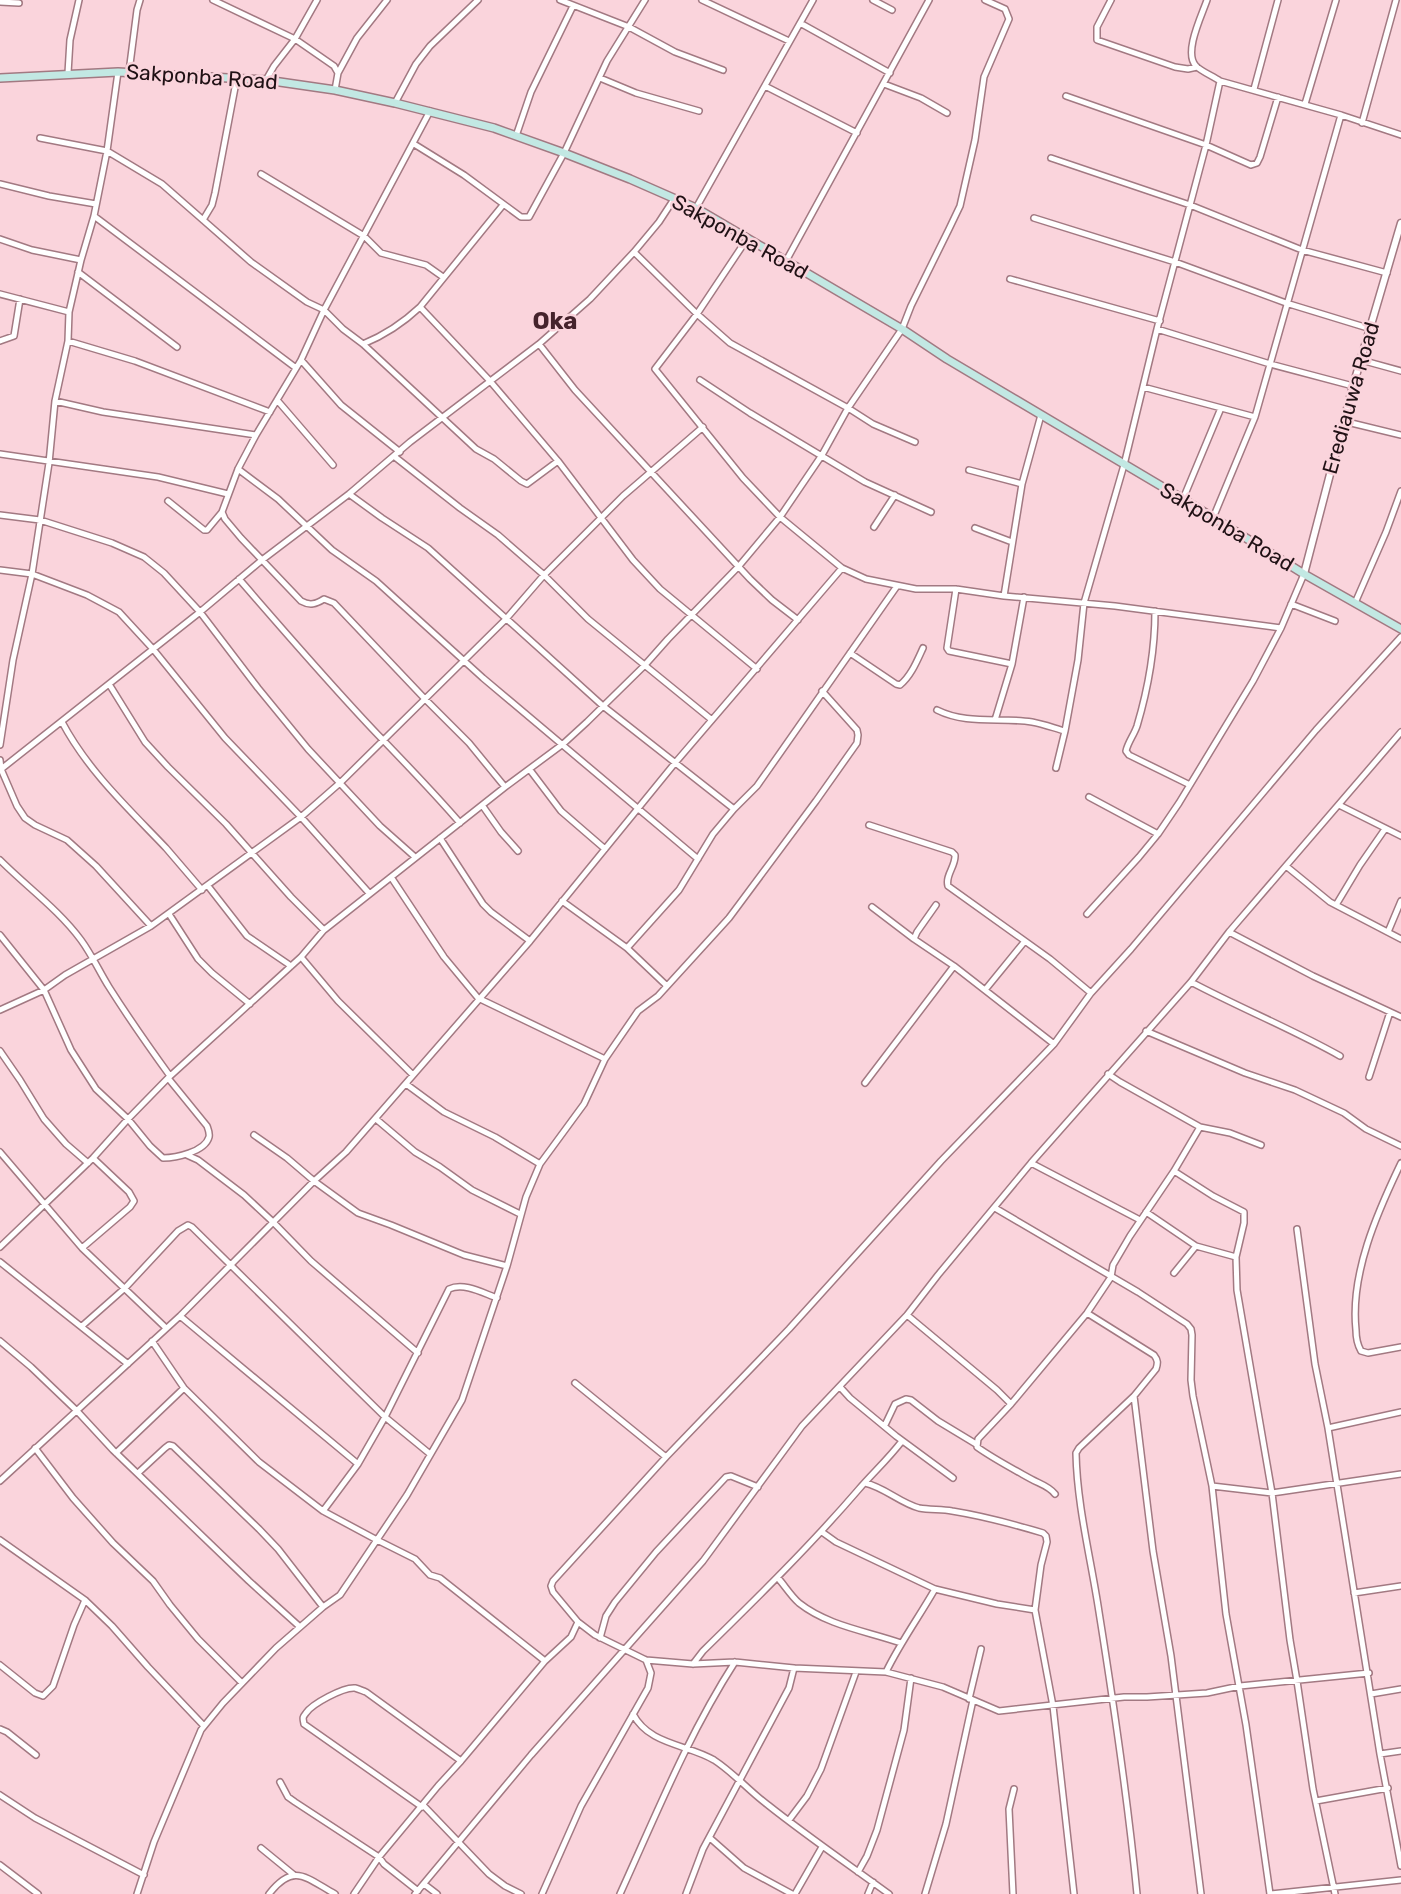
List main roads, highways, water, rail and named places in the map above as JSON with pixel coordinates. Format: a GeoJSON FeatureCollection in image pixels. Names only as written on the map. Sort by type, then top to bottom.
{"type":"FeatureCollection","features":[{"type":"Feature","properties":{"kind":"main road","name":"Sakponba Road"},"geometry":{"type":"LineString","coordinates":[[0,78],[129,72],[266,80],[335,90],[430,111],[564,153],[696,208],[902,329],[947,359],[1184,499],[1304,574],[1401,629]]}},
{"type":"Feature","properties":{"kind":"district","name":"Oka"},"geometry":{"type":"Point","coordinates":[555,321]}}]}
